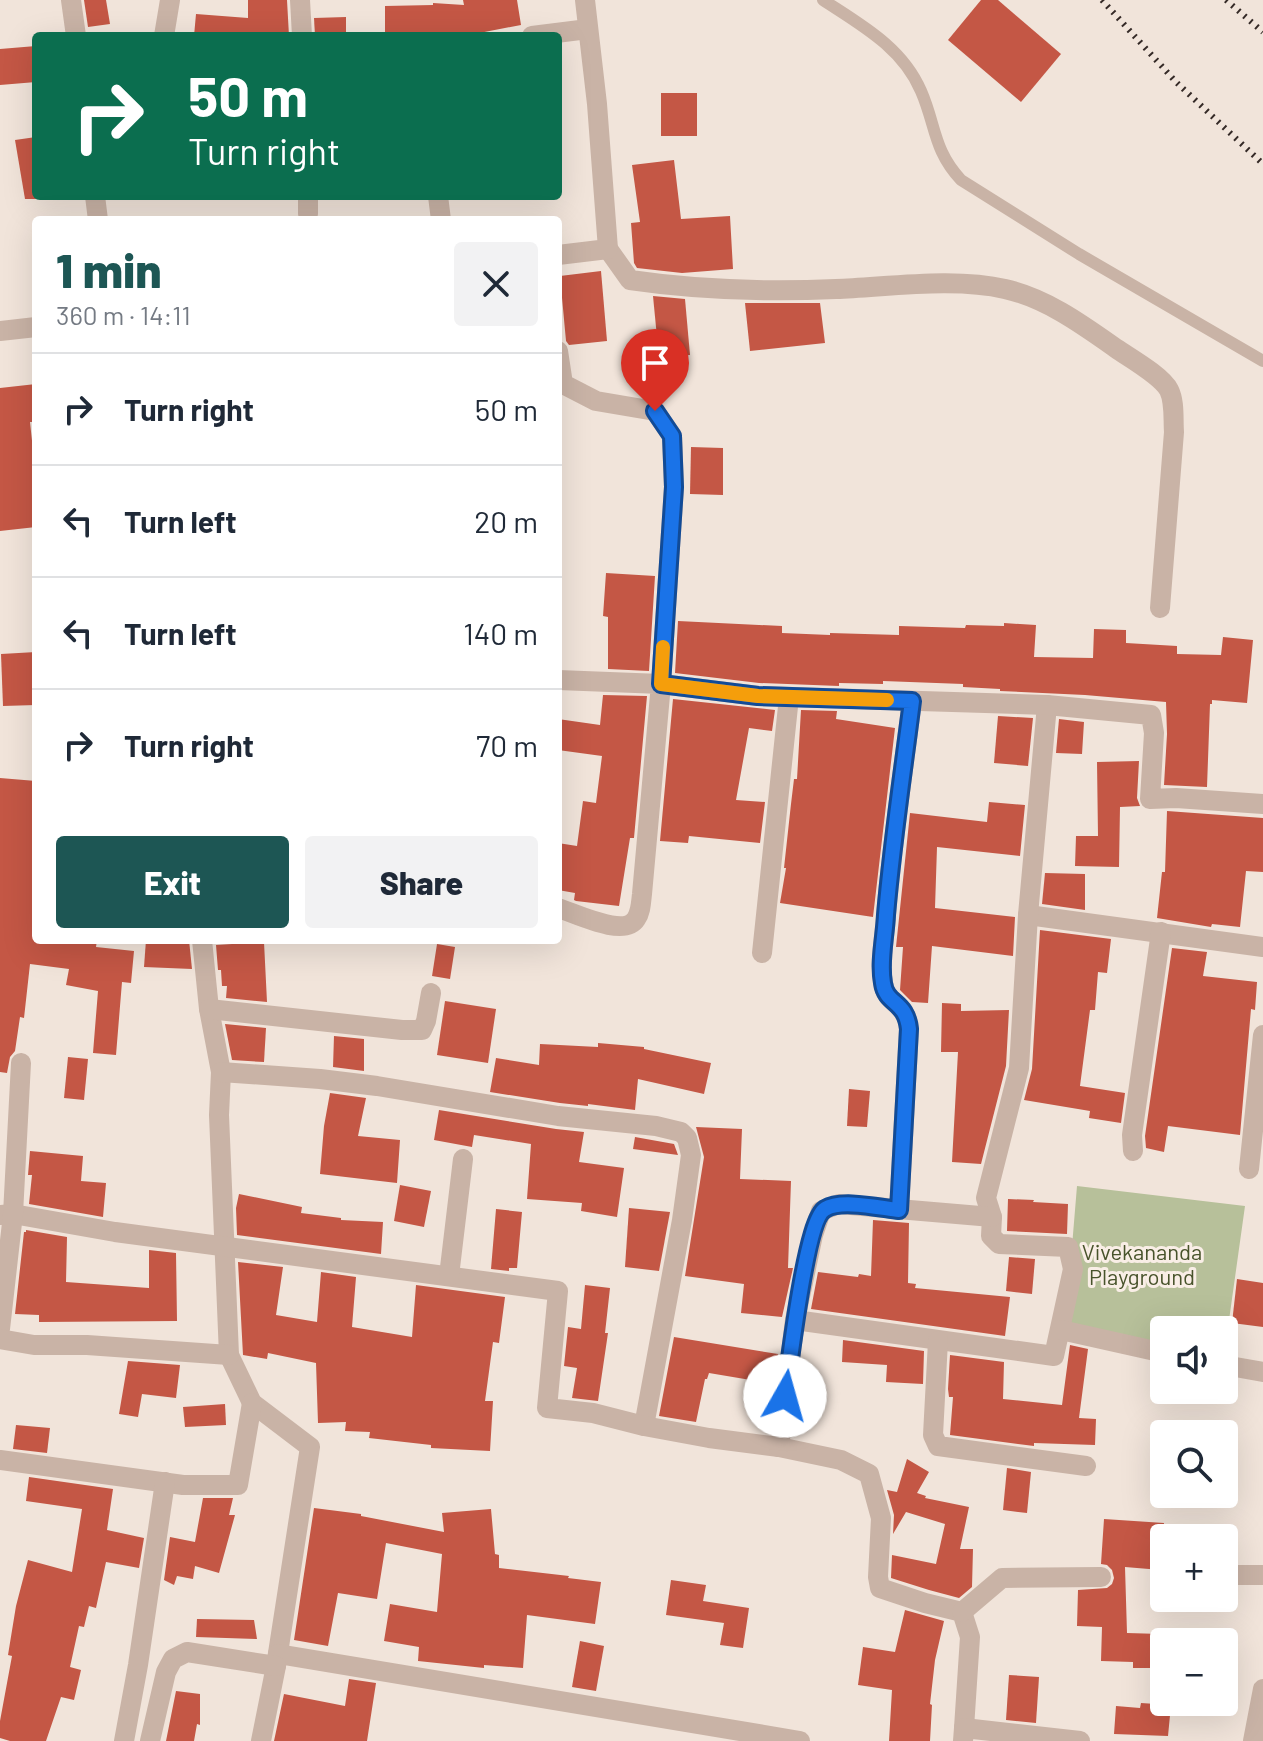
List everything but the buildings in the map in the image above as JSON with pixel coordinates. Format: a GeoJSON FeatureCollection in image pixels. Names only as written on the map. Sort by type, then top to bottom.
{"type":"FeatureCollection","features":[{"type":"Feature","properties":{"kind":"street"},"geometry":{"type":"LineString","coordinates":[[71,0],[75,32]]}},
{"type":"Feature","properties":{"kind":"street"},"geometry":{"type":"LineString","coordinates":[[165,32],[170,0]]}},
{"type":"Feature","properties":{"kind":"street"},"geometry":{"type":"LineString","coordinates":[[300,0],[302,32]]}},
{"type":"Feature","properties":{"kind":"street"},"geometry":{"type":"LineString","coordinates":[[585,0],[608,249],[630,280],[679,287],[801,290],[962,283],[1003,288],[1061,312],[1150,372],[1168,389],[1174,432],[1160,608]]}},
{"type":"Feature","properties":{"kind":"street"},"geometry":{"type":"LineString","coordinates":[[562,32],[588,29]]}},
{"type":"Feature","properties":{"kind":"street"},"geometry":{"type":"LineString","coordinates":[[562,255],[608,249]]}},
{"type":"Feature","properties":{"kind":"street"},"geometry":{"type":"LineString","coordinates":[[0,331],[32,327]]}},
{"type":"Feature","properties":{"kind":"street"},"geometry":{"type":"LineString","coordinates":[[562,377],[563,384],[596,401],[655,411],[672,436],[674,487],[661,684],[642,894],[636,919],[630,925],[612,926],[562,909]]}},
{"type":"Feature","properties":{"kind":"street"},"geometry":{"type":"LineString","coordinates":[[562,680],[661,684],[758,696],[1047,705],[1151,715],[1154,733],[1150,799],[1263,804]]}},
{"type":"Feature","properties":{"kind":"street"},"geometry":{"type":"LineString","coordinates":[[762,953],[789,697]]}},
{"type":"Feature","properties":{"kind":"street"},"geometry":{"type":"LineString","coordinates":[[899,1210],[909,1029],[904,1010],[886,995],[882,969],[888,892],[912,701]]}},
{"type":"Feature","properties":{"kind":"street"},"geometry":{"type":"LineString","coordinates":[[795,1320],[1054,1356],[1073,1269],[1068,1247],[999,1244],[991,1236],[992,1217],[986,1198],[1019,1068],[1028,915],[1047,705]]}},
{"type":"Feature","properties":{"kind":"street"},"geometry":{"type":"LineString","coordinates":[[1028,915],[1263,947]]}},
{"type":"Feature","properties":{"kind":"street"},"geometry":{"type":"LineString","coordinates":[[1133,1151],[1132,1135],[1161,932]]}},
{"type":"Feature","properties":{"kind":"street"},"geometry":{"type":"LineString","coordinates":[[202,944],[209,1009],[221,1072],[219,1115],[229,1355],[252,1403],[310,1447],[277,1660],[261,1741]]}},
{"type":"Feature","properties":{"kind":"street"},"geometry":{"type":"LineString","coordinates":[[209,1009],[422,1030],[431,993]]}},
{"type":"Feature","properties":{"kind":"street"},"geometry":{"type":"LineString","coordinates":[[1249,1169],[1263,1035]]}},
{"type":"Feature","properties":{"kind":"street"},"geometry":{"type":"LineString","coordinates":[[0,1329],[21,1063]]}},
{"type":"Feature","properties":{"kind":"street"},"geometry":{"type":"LineString","coordinates":[[221,1072],[377,1086],[558,1116],[656,1126],[681,1132],[687,1138],[691,1155],[644,1426]]}},
{"type":"Feature","properties":{"kind":"street"},"geometry":{"type":"LineString","coordinates":[[449,1276],[463,1159]]}},
{"type":"Feature","properties":{"kind":"street"},"geometry":{"type":"LineString","coordinates":[[779,1447],[795,1320],[821,1211],[839,1204],[992,1217]]}},
{"type":"Feature","properties":{"kind":"street"},"geometry":{"type":"LineString","coordinates":[[7,1214],[115,1232],[558,1291],[547,1408],[593,1413],[644,1426],[841,1460],[869,1474],[881,1518],[880,1588],[962,1612]]}},
{"type":"Feature","properties":{"kind":"street"},"geometry":{"type":"LineString","coordinates":[[1061,1330],[1150,1350]]}},
{"type":"Feature","properties":{"kind":"street"},"geometry":{"type":"LineString","coordinates":[[0,1339],[34,1345],[87,1345],[229,1355]]}},
{"type":"Feature","properties":{"kind":"street"},"geometry":{"type":"LineString","coordinates":[[938,1341],[933,1435],[938,1446],[1086,1466]]}},
{"type":"Feature","properties":{"kind":"street"},"geometry":{"type":"LineString","coordinates":[[1238,1368],[1263,1372]]}},
{"type":"Feature","properties":{"kind":"street"},"geometry":{"type":"LineString","coordinates":[[0,1460],[183,1485],[238,1485],[252,1403]]}},
{"type":"Feature","properties":{"kind":"street"},"geometry":{"type":"LineString","coordinates":[[124,1741],[165,1482]]}},
{"type":"Feature","properties":{"kind":"street"},"geometry":{"type":"LineString","coordinates":[[1238,1575],[1263,1575]]}},
{"type":"Feature","properties":{"kind":"street"},"geometry":{"type":"LineString","coordinates":[[962,1612],[1002,1578],[1101,1577]]}},
{"type":"Feature","properties":{"kind":"street"},"geometry":{"type":"LineString","coordinates":[[962,1612],[970,1637],[963,1734],[1071,1741]]}},
{"type":"Feature","properties":{"kind":"street"},"geometry":{"type":"LineString","coordinates":[[150,1741],[166,1672],[173,1659],[187,1652],[277,1660],[800,1741]]}},
{"type":"Feature","properties":{"kind":"street"},"geometry":{"type":"LineString","coordinates":[[1257,1734],[1263,1689]]}},
{"type":"Feature","properties":{"kind":"lane"},"geometry":{"type":"LineString","coordinates":[[823,0],[872,32],[909,67],[921,91],[939,148],[948,166],[961,180],[1079,254],[1263,361]]}},
{"type":"Feature","properties":{"kind":"green space","name":"Vivekananda Playground"},"geometry":{"type":"Polygon","coordinates":[[[1077,1186],[1245,1206],[1230,1316],[1150,1316],[1150,1349],[1065,1331],[1077,1186]]]}},
{"type":"Feature","properties":{"kind":"railway"},"geometry":{"type":"LineString","coordinates":[[1102,0],[1176,82],[1263,164]]}},
{"type":"Feature","properties":{"kind":"railway"},"geometry":{"type":"LineString","coordinates":[[1226,0],[1263,32]]}},
{"type":"Feature","properties":{"kind":"slow traffic"},"geometry":{"type":"LineString","coordinates":[[663,647],[661,684],[758,696],[887,700]]}},
{"type":"Feature","properties":{"kind":"route"},"geometry":{"type":"LineString","coordinates":[[655,411],[672,436],[674,487],[661,684],[758,696],[912,701],[888,892],[882,969],[886,995],[904,1010],[909,1029],[899,1210],[839,1204],[821,1211],[795,1320],[785,1396]]}}]}
